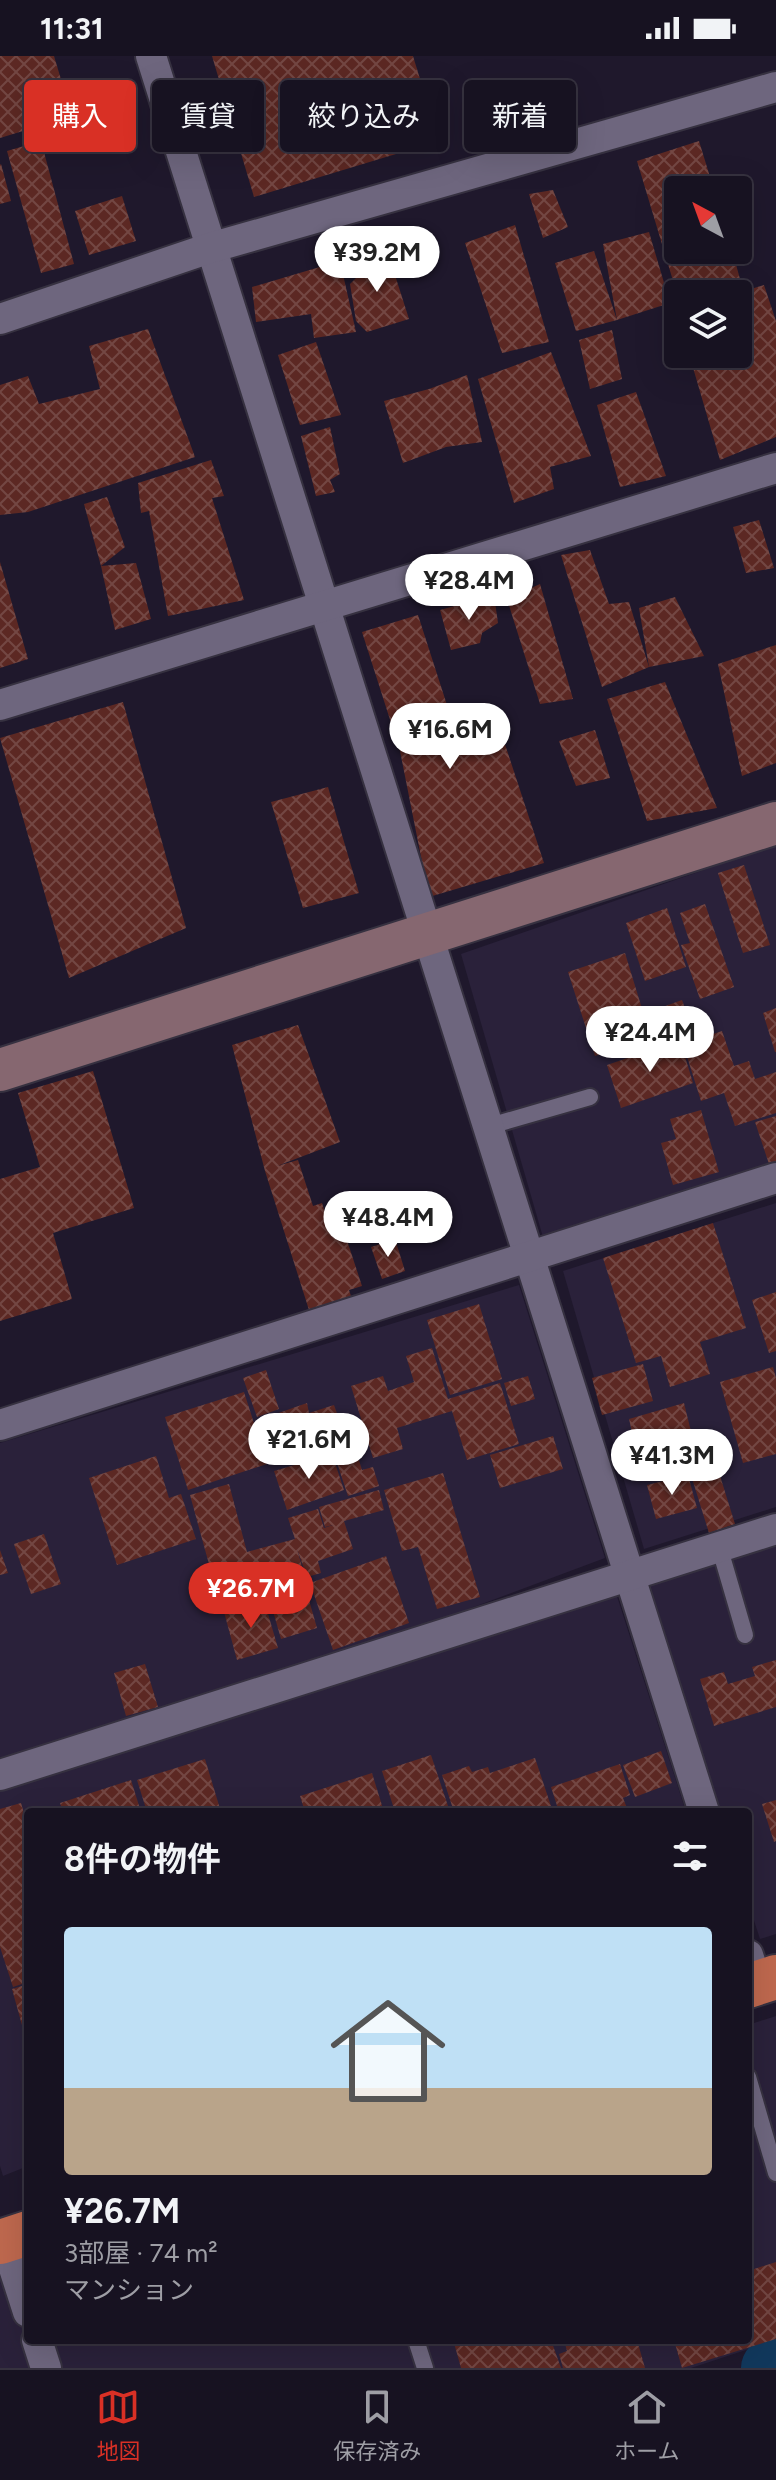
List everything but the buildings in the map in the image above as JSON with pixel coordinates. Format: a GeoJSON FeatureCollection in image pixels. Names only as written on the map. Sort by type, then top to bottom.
{"type":"FeatureCollection","features":[{"type":"Feature","properties":{"kind":"highway"},"geometry":{"type":"LineString","coordinates":[[7,2230],[24,2207]]}},
{"type":"Feature","properties":{"kind":"street"},"geometry":{"type":"LineString","coordinates":[[151,56],[703,1808]]}},
{"type":"Feature","properties":{"kind":"street"},"geometry":{"type":"LineString","coordinates":[[0,319],[210,248],[776,87]]}},
{"type":"Feature","properties":{"kind":"street"},"geometry":{"type":"LineString","coordinates":[[0,705],[776,468]]}},
{"type":"Feature","properties":{"kind":"street"},"geometry":{"type":"LineString","coordinates":[[0,1070],[776,823]]}},
{"type":"Feature","properties":{"kind":"street"},"geometry":{"type":"LineString","coordinates":[[0,1425],[776,1178]]}},
{"type":"Feature","properties":{"kind":"street"},"geometry":{"type":"LineString","coordinates":[[0,1775],[776,1529]]}},
{"type":"Feature","properties":{"kind":"street"},"geometry":{"type":"LineString","coordinates":[[7,2230],[24,2296]]}},
{"type":"Feature","properties":{"kind":"street"},"geometry":{"type":"LineString","coordinates":[[38,2344],[46,2368]]}},
{"type":"Feature","properties":{"kind":"lane"},"geometry":{"type":"LineString","coordinates":[[490,1126],[590,1097]]}},
{"type":"Feature","properties":{"kind":"lane"},"geometry":{"type":"LineString","coordinates":[[719,1546],[745,1635]]}},
{"type":"Feature","properties":{"kind":"lane"},"geometry":{"type":"LineString","coordinates":[[752,2091],[776,2173]]}},
{"type":"Feature","properties":{"kind":"lane"},"geometry":{"type":"LineString","coordinates":[[417,2344],[425,2368]]}},
{"type":"Feature","properties":{"kind":"shaded area"},"geometry":{"type":"Polygon","coordinates":[[[776,845],[776,1170],[547,1251],[461,954],[776,845]]]}},
{"type":"Feature","properties":{"kind":"shaded area"},"geometry":{"type":"Polygon","coordinates":[[[776,1203],[776,1507],[644,1549],[563,1271],[776,1203]]]}},
{"type":"Feature","properties":{"kind":"shaded area"},"geometry":{"type":"Polygon","coordinates":[[[519,1285],[605,1558],[420,1627],[0,1762],[0,1443],[519,1285]]]}},
{"type":"Feature","properties":{"kind":"shaded area"},"geometry":{"type":"Polygon","coordinates":[[[776,1544],[776,1934],[760,1939],[752,1914],[752,1808],[719,1808],[649,1581],[776,1544]]]}},
{"type":"Feature","properties":{"kind":"shaded area"},"geometry":{"type":"Polygon","coordinates":[[[616,1593],[685,1808],[24,1808],[24,2168],[3,2176],[0,2166],[0,1787],[616,1593]]]}},
{"type":"Feature","properties":{"kind":"shaded area"},"geometry":{"type":"Polygon","coordinates":[[[776,2016],[776,2340],[691,2368],[0,2368],[0,2270],[24,2261],[24,2344],[752,2344],[752,2024],[776,2016]]]}},
{"type":"Feature","properties":{"kind":"waterway"},"geometry":{"type":"LineString","coordinates":[[771,2368],[776,2366]]}}]}
